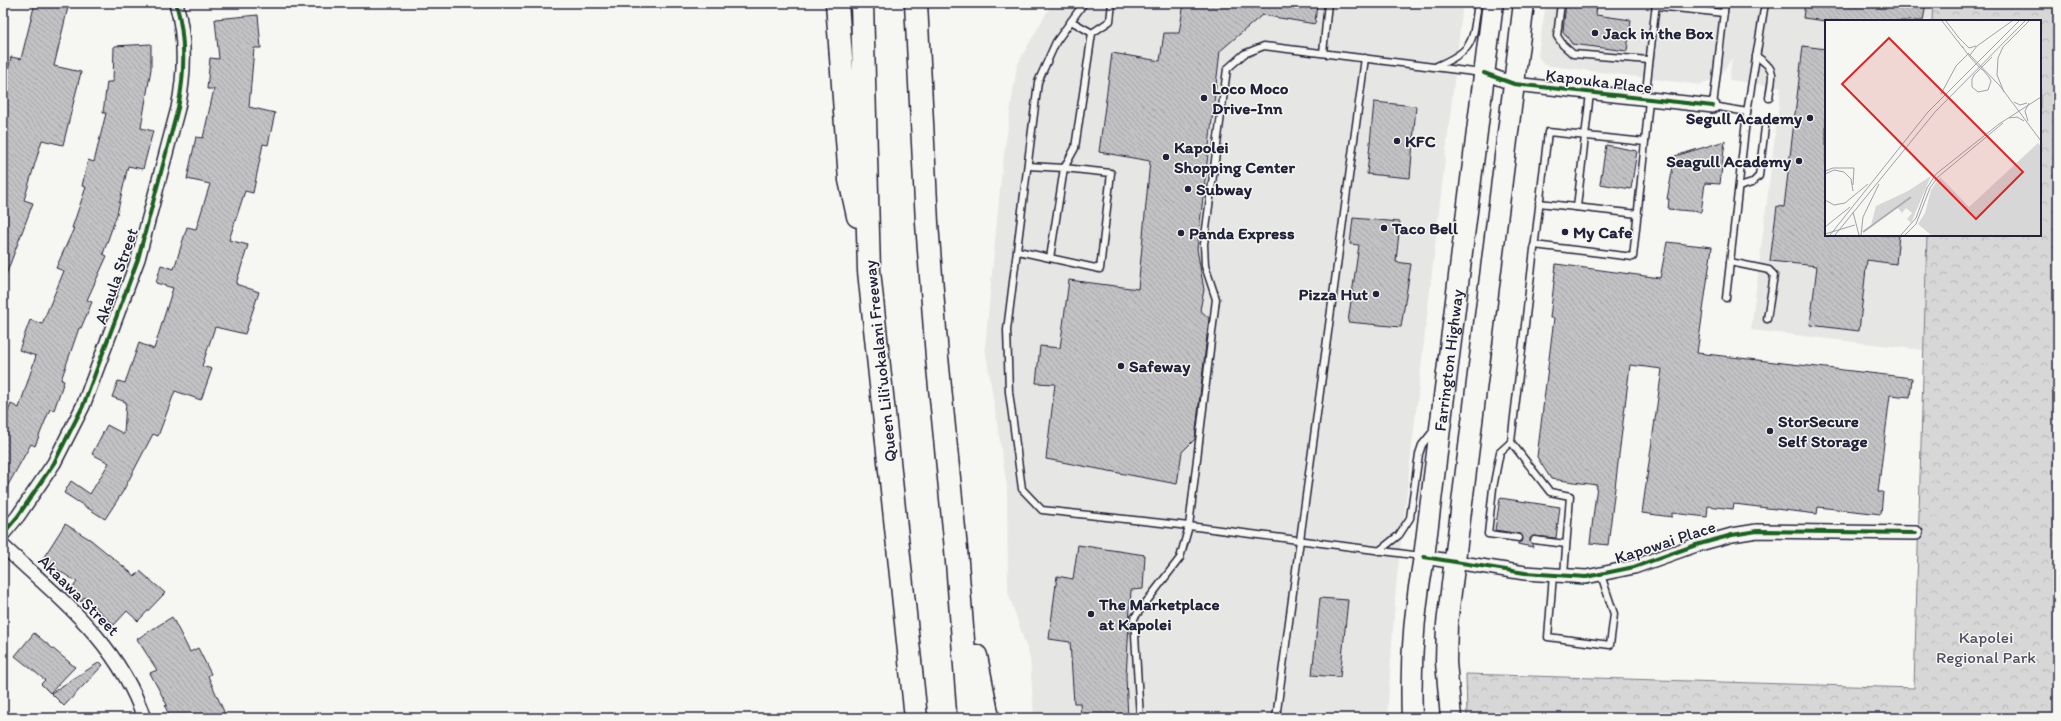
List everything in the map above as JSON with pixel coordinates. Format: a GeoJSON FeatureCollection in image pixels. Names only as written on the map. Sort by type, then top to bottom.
{"type":"FeatureCollection","features":[{"type":"Feature","properties":{"kind":"highway"},"geometry":{"type":"LineString","coordinates":[[837,3],[850,180],[869,271]]}},
{"type":"Feature","properties":{"kind":"highway","name":"Queen Liliʻuokalani Freeway"},"geometry":{"type":"LineString","coordinates":[[862,3],[869,271],[916,718]]}},
{"type":"Feature","properties":{"kind":"highway"},"geometry":{"type":"LineString","coordinates":[[916,3],[927,223],[934,318],[956,549],[969,718]]}},
{"type":"Feature","properties":{"kind":"highway"},"geometry":{"type":"LineString","coordinates":[[956,549],[988,718]]}},
{"type":"Feature","properties":{"kind":"main road","name":"Farrington Highway"},"geometry":{"type":"LineString","coordinates":[[1412,718],[1411,681],[1413,630],[1417,591],[1424,557],[1493,3]]}},
{"type":"Feature","properties":{"kind":"main road","name":"Farrington Highway"},"geometry":{"type":"LineString","coordinates":[[1451,718],[1447,682],[1447,639],[1524,3]]}},
{"type":"Feature","properties":{"kind":"street","name":"Akaula Street"},"geometry":{"type":"LineString","coordinates":[[3,534],[18,516],[54,463],[83,406],[138,259],[183,84],[183,36],[176,3]]}},
{"type":"Feature","properties":{"kind":"street","name":"Kapouka Place"},"geometry":{"type":"LineString","coordinates":[[1484,73],[1514,84],[1647,100],[1713,106]]}},
{"type":"Feature","properties":{"kind":"street","name":"Kapowai Place"},"geometry":{"type":"LineString","coordinates":[[1424,557],[1525,573],[1586,577],[1634,567],[1696,545],[1732,535],[1757,531],[1916,533]]}},
{"type":"Feature","properties":{"kind":"street","name":"Akaawa Street"},"geometry":{"type":"LineString","coordinates":[[3,546],[96,633],[112,654],[127,678],[144,718]]}},
{"type":"Feature","properties":{"kind":"lane"},"geometry":{"type":"LineString","coordinates":[[1084,3],[1056,42],[1038,82],[1007,330],[1009,392],[1022,489],[1042,510],[1189,526],[1301,542],[1424,557]]}},
{"type":"Feature","properties":{"kind":"lane"},"geometry":{"type":"LineString","coordinates":[[1050,258],[1064,168],[1075,148],[1092,33],[1110,21],[1112,3]]}},
{"type":"Feature","properties":{"kind":"lane"},"geometry":{"type":"LineString","coordinates":[[1323,53],[1328,3]]}},
{"type":"Feature","properties":{"kind":"lane"},"geometry":{"type":"LineString","coordinates":[[1437,66],[1454,59],[1465,50],[1472,40],[1478,3]]}},
{"type":"Feature","properties":{"kind":"lane"},"geometry":{"type":"LineString","coordinates":[[1561,3],[1557,36],[1563,46],[1573,54],[1649,60]]}},
{"type":"Feature","properties":{"kind":"lane"},"geometry":{"type":"LineString","coordinates":[[1725,3],[1713,106],[1747,112]]}},
{"type":"Feature","properties":{"kind":"lane"},"geometry":{"type":"LineString","coordinates":[[1726,298],[1747,112],[1765,3]]}},
{"type":"Feature","properties":{"kind":"lane"},"geometry":{"type":"LineString","coordinates":[[1534,245],[1633,257],[1645,142],[1649,60],[1656,4],[1724,13]]}},
{"type":"Feature","properties":{"kind":"lane"},"geometry":{"type":"LineString","coordinates":[[1071,21],[1092,33]]}},
{"type":"Feature","properties":{"kind":"lane"},"geometry":{"type":"LineString","coordinates":[[1140,718],[1134,618],[1180,558],[1189,526],[1216,299],[1205,266],[1204,244],[1227,69],[1244,54],[1264,46],[1437,66],[1484,73]]}},
{"type":"Feature","properties":{"kind":"lane"},"geometry":{"type":"LineString","coordinates":[[1756,56],[1769,65],[1772,71],[1769,98]]}},
{"type":"Feature","properties":{"kind":"lane"},"geometry":{"type":"LineString","coordinates":[[1276,718],[1301,542],[1365,58]]}},
{"type":"Feature","properties":{"kind":"lane"},"geometry":{"type":"LineString","coordinates":[[1577,207],[1590,93]]}},
{"type":"Feature","properties":{"kind":"lane"},"geometry":{"type":"LineString","coordinates":[[1739,187],[1752,183],[1759,176],[1765,127]]}},
{"type":"Feature","properties":{"kind":"lane"},"geometry":{"type":"LineString","coordinates":[[1519,538],[1488,534],[1493,488],[1500,452],[1511,442],[1548,132],[1645,142]]}},
{"type":"Feature","properties":{"kind":"lane"},"geometry":{"type":"LineString","coordinates":[[1018,251],[1100,269],[1111,173],[1028,166]]}},
{"type":"Feature","properties":{"kind":"lane"},"geometry":{"type":"LineString","coordinates":[[1539,203],[1638,214]]}},
{"type":"Feature","properties":{"kind":"lane"},"geometry":{"type":"LineString","coordinates":[[1730,262],[1769,270],[1774,275],[1767,319]]}},
{"type":"Feature","properties":{"kind":"lane"},"geometry":{"type":"LineString","coordinates":[[1378,551],[1399,535],[1410,518],[1419,454],[1422,445],[1440,423]]}},
{"type":"Feature","properties":{"kind":"lane"},"geometry":{"type":"LineString","coordinates":[[1511,442],[1550,492],[1570,496],[1566,544],[1558,575],[1548,637],[1610,645],[1614,614],[1600,575]]}},
{"type":"Feature","properties":{"kind":"lane"},"geometry":{"type":"LineString","coordinates":[[1534,540],[1566,544]]}},
{"type":"Feature","properties":{"kind":"shaded area"},"geometry":{"type":"Polygon","coordinates":[[[1052,3],[1463,3],[1396,586],[1387,718],[1034,718],[1030,658],[1008,592],[1007,487],[985,347],[1002,168],[1017,65],[1052,3]]]}},
{"type":"Feature","properties":{"kind":"shaded area","name":"Seagull Academy"},"geometry":{"type":"Polygon","coordinates":[[[1546,3],[1933,3],[1932,20],[1825,20],[1825,236],[1927,236],[1924,350],[1751,330],[1781,87],[1729,80],[1732,58],[1722,73],[1701,85],[1544,65],[1538,56],[1546,3]]]}},
{"type":"Feature","properties":{"kind":"green space","name":"Kapolei Regional Park"},"geometry":{"type":"Polygon","coordinates":[[[1933,3],[2058,3],[2058,718],[1467,718],[1466,674],[1914,688],[1927,236],[2041,236],[2041,20],[1932,20],[1933,3]]]}},
{"type":"Feature","properties":{"kind":"building"},"geometry":{"type":"Polygon","coordinates":[[[35,3],[69,3],[54,66],[81,72],[63,145],[42,140],[24,200],[33,203],[4,280],[3,93],[11,57],[21,59],[35,3]]]}},
{"type":"Feature","properties":{"kind":"building"},"geometry":{"type":"Polygon","coordinates":[[[1184,3],[1317,3],[1315,24],[1262,15],[1220,51],[1197,249],[1204,290],[1200,310],[1209,318],[1195,439],[1182,452],[1177,484],[1046,459],[1055,384],[1036,383],[1040,346],[1060,348],[1069,280],[1138,289],[1150,161],[1099,152],[1112,53],[1160,61],[1164,33],[1179,33],[1184,3]]]}},
{"type":"Feature","properties":{"kind":"building"},"geometry":{"type":"Polygon","coordinates":[[[1566,3],[1597,3],[1596,15],[1631,20],[1627,51],[1572,44],[1563,31],[1566,3]]]}},
{"type":"Feature","properties":{"kind":"building"},"geometry":{"type":"Polygon","coordinates":[[[1805,3],[1926,3],[1923,20],[1825,21],[1803,18],[1805,3]]]}},
{"type":"Feature","properties":{"kind":"building"},"geometry":{"type":"Polygon","coordinates":[[[258,15],[261,48],[254,48],[249,107],[275,113],[268,145],[263,144],[253,193],[245,191],[229,240],[248,245],[236,284],[259,292],[245,334],[215,327],[202,366],[212,369],[201,400],[175,391],[158,436],[153,434],[122,493],[105,519],[64,493],[71,481],[90,494],[109,463],[92,454],[107,425],[124,434],[126,402],[112,397],[118,381],[125,383],[139,343],[154,349],[173,288],[156,283],[161,265],[174,269],[187,227],[196,229],[210,184],[187,179],[196,137],[203,138],[214,89],[207,89],[210,58],[219,59],[215,19],[258,15]]]}},
{"type":"Feature","properties":{"kind":"building"},"geometry":{"type":"Polygon","coordinates":[[[151,44],[151,69],[141,128],[153,131],[143,169],[128,166],[117,214],[103,254],[107,256],[87,300],[92,302],[81,328],[79,328],[61,380],[64,381],[54,410],[50,409],[35,446],[31,444],[3,494],[3,424],[11,404],[19,408],[36,356],[19,350],[30,320],[42,324],[64,271],[56,268],[74,228],[72,228],[86,187],[82,186],[88,160],[94,162],[106,113],[103,113],[107,82],[113,82],[114,46],[151,44]]]}},
{"type":"Feature","properties":{"kind":"building"},"geometry":{"type":"Polygon","coordinates":[[[1803,46],[1825,49],[1825,236],[1899,236],[1896,264],[1867,260],[1859,331],[1810,325],[1817,266],[1770,261],[1777,206],[1784,207],[1803,46]]]}},
{"type":"Feature","properties":{"kind":"building"},"geometry":{"type":"Polygon","coordinates":[[[1374,102],[1416,106],[1410,178],[1367,174],[1374,102]]]}},
{"type":"Feature","properties":{"kind":"building"},"geometry":{"type":"Polygon","coordinates":[[[1725,141],[1720,184],[1705,183],[1701,212],[1668,209],[1669,199],[1667,199],[1675,156],[1725,141]]]}},
{"type":"Feature","properties":{"kind":"building"},"geometry":{"type":"Polygon","coordinates":[[[1606,145],[1637,151],[1631,189],[1600,184],[1606,145]]]}},
{"type":"Feature","properties":{"kind":"building"},"geometry":{"type":"Polygon","coordinates":[[[1353,218],[1400,222],[1396,262],[1411,264],[1401,327],[1348,322],[1359,245],[1350,244],[1353,218]]]}},
{"type":"Feature","properties":{"kind":"building"},"geometry":{"type":"Polygon","coordinates":[[[1667,242],[1712,247],[1697,353],[1912,378],[1910,397],[1890,395],[1878,492],[1883,492],[1881,514],[1818,507],[1817,514],[1734,504],[1733,509],[1708,506],[1707,517],[1672,513],[1672,517],[1642,513],[1662,369],[1630,365],[1608,545],[1590,543],[1597,485],[1551,479],[1537,457],[1554,318],[1550,318],[1556,264],[1660,278],[1667,242]]]}},
{"type":"Feature","properties":{"kind":"building"},"geometry":{"type":"Polygon","coordinates":[[[1500,498],[1560,507],[1556,538],[1533,536],[1530,540],[1533,547],[1517,544],[1523,540],[1521,534],[1495,530],[1500,498]]]}},
{"type":"Feature","properties":{"kind":"building"},"geometry":{"type":"Polygon","coordinates":[[[65,524],[91,540],[135,576],[140,571],[165,593],[138,621],[127,611],[114,625],[84,597],[81,602],[69,592],[77,582],[42,560],[65,524]]]}},
{"type":"Feature","properties":{"kind":"building","name":"The Marketplace at Kapolei"},"geometry":{"type":"Polygon","coordinates":[[[1078,545],[1145,555],[1143,589],[1131,590],[1126,677],[1128,718],[1081,718],[1080,703],[1074,703],[1070,642],[1049,639],[1057,576],[1073,579],[1078,545]]]}},
{"type":"Feature","properties":{"kind":"building"},"geometry":{"type":"Polygon","coordinates":[[[1320,598],[1348,600],[1340,677],[1312,675],[1320,598]]]}},
{"type":"Feature","properties":{"kind":"building"},"geometry":{"type":"Polygon","coordinates":[[[172,617],[190,652],[198,648],[211,674],[208,676],[225,714],[216,718],[170,718],[165,706],[167,705],[150,673],[157,670],[137,639],[172,617]]]}},
{"type":"Feature","properties":{"kind":"building"},"geometry":{"type":"Polygon","coordinates":[[[34,633],[75,667],[50,693],[41,684],[45,680],[15,656],[34,633]]]}},
{"type":"Feature","properties":{"kind":"building"},"geometry":{"type":"Polygon","coordinates":[[[100,662],[103,665],[64,706],[51,693],[100,662]]]}},
{"type":"Feature","properties":{"kind":"cycle path"},"geometry":{"type":"LineString","coordinates":[[3,534],[18,516],[54,463],[83,406],[138,259],[178,108],[182,82],[183,42],[182,29],[176,3]]}},
{"type":"Feature","properties":{"kind":"cycle path"},"geometry":{"type":"LineString","coordinates":[[1484,73],[1514,84],[1713,106]]}},
{"type":"Feature","properties":{"kind":"cycle path"},"geometry":{"type":"LineString","coordinates":[[1424,557],[1525,573],[1586,577],[1634,567],[1696,545],[1732,535],[1757,531],[1916,533]]}},
{"type":"Feature","properties":{"kind":"place","name":"Jack in the Box"},"geometry":{"type":"Point","coordinates":[1595,33]}},
{"type":"Feature","properties":{"kind":"place","name":"Loco Moco Drive-Inn"},"geometry":{"type":"Point","coordinates":[1204,98]}},
{"type":"Feature","properties":{"kind":"place","name":"Segull Academy"},"geometry":{"type":"Point","coordinates":[1810,118]}},
{"type":"Feature","properties":{"kind":"place","name":"KFC"},"geometry":{"type":"Point","coordinates":[1397,141]}},
{"type":"Feature","properties":{"kind":"place","name":"Kapolei Shopping Center"},"geometry":{"type":"Point","coordinates":[1166,157]}},
{"type":"Feature","properties":{"kind":"place","name":"Seagull Academy"},"geometry":{"type":"Point","coordinates":[1799,161]}},
{"type":"Feature","properties":{"kind":"place","name":"Subway"},"geometry":{"type":"Point","coordinates":[1188,189]}},
{"type":"Feature","properties":{"kind":"place","name":"Taco Bell"},"geometry":{"type":"Point","coordinates":[1384,228]}},
{"type":"Feature","properties":{"kind":"place","name":"My Cafe"},"geometry":{"type":"Point","coordinates":[1565,232]}},
{"type":"Feature","properties":{"kind":"place","name":"Panda Express"},"geometry":{"type":"Point","coordinates":[1181,233]}},
{"type":"Feature","properties":{"kind":"place","name":"Pizza Hut"},"geometry":{"type":"Point","coordinates":[1376,294]}},
{"type":"Feature","properties":{"kind":"place","name":"Safeway"},"geometry":{"type":"Point","coordinates":[1121,366]}},
{"type":"Feature","properties":{"kind":"place","name":"StorSecure Self Storage"},"geometry":{"type":"Point","coordinates":[1770,431]}},
{"type":"Feature","properties":{"kind":"place","name":"The Marketplace at Kapolei"},"geometry":{"type":"Point","coordinates":[1091,614]}}]}
